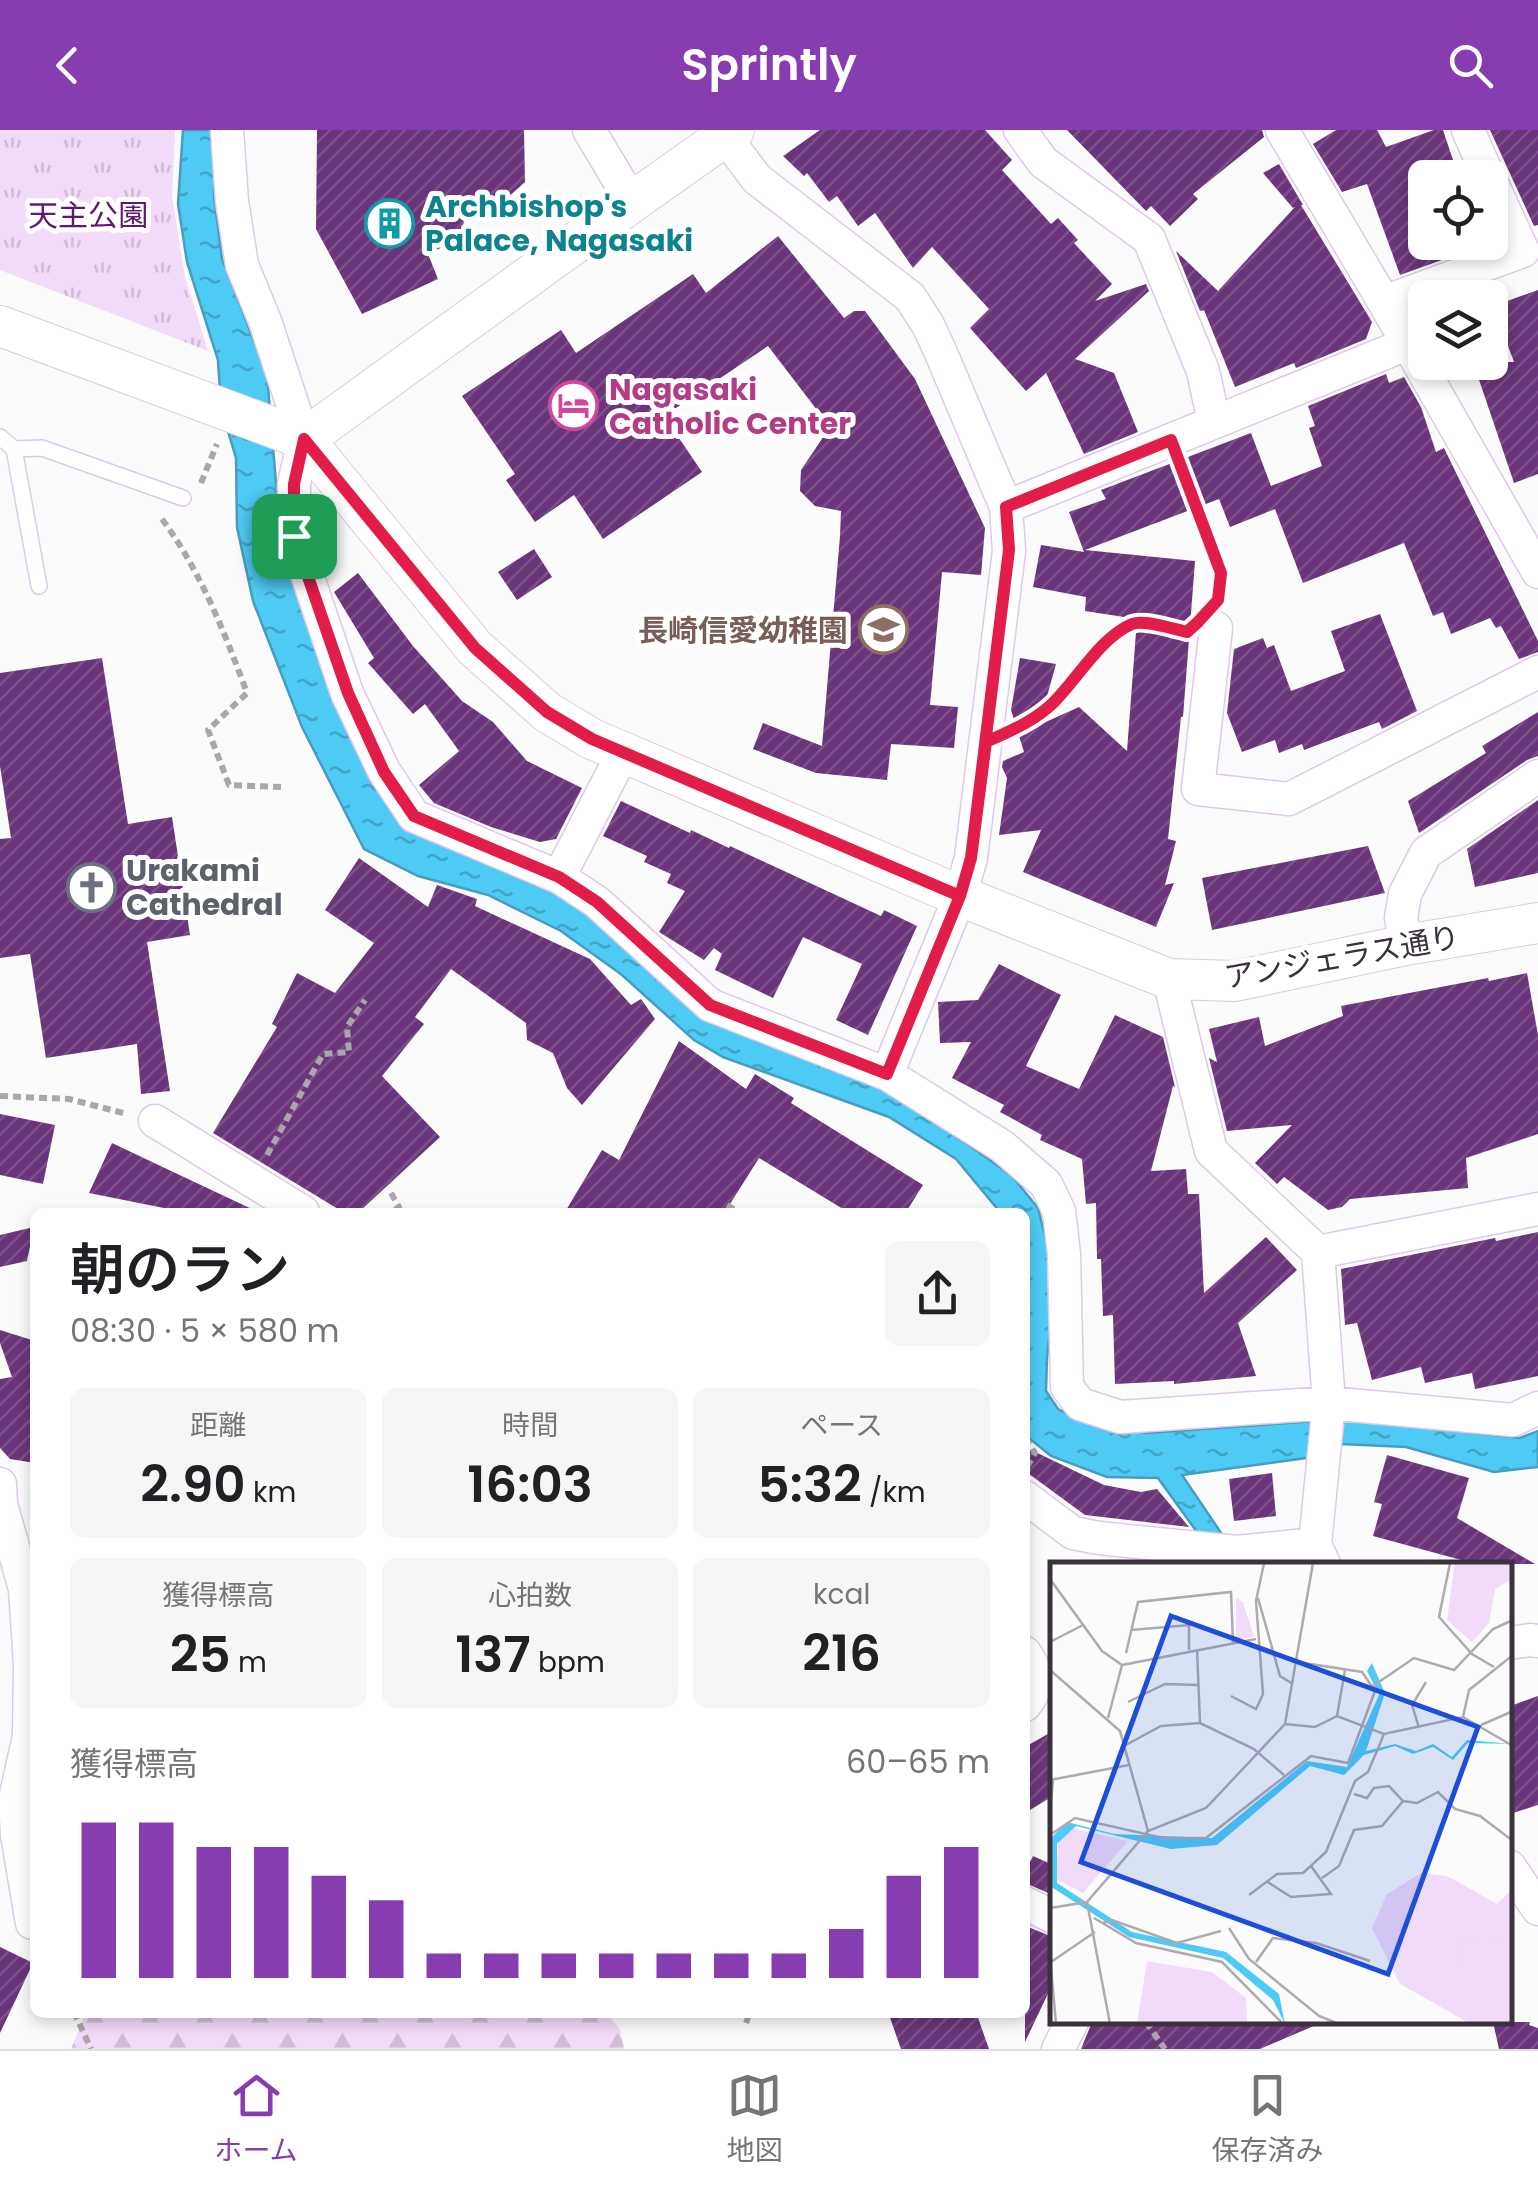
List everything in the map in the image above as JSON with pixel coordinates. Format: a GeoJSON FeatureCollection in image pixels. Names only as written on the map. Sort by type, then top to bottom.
{"type":"FeatureCollection","features":[{"type":"Feature","properties":{"kind":"street"},"geometry":{"type":"LineString","coordinates":[[227,130],[242,265],[265,322],[295,436],[294,536],[348,693],[384,772],[414,816],[559,877],[597,902],[710,1005],[887,1074],[1002,1146],[1046,1184],[1059,1212],[1064,1254],[1067,1387],[1080,1404],[1120,1417],[1328,1409],[1513,1420],[1538,1408]]}},
{"type":"Feature","properties":{"kind":"street"},"geometry":{"type":"LineString","coordinates":[[589,130],[632,202]]}},
{"type":"Feature","properties":{"kind":"street"},"geometry":{"type":"LineString","coordinates":[[1020,130],[1043,162],[1149,239],[1203,371],[1214,422]]}},
{"type":"Feature","properties":{"kind":"street"},"geometry":{"type":"LineString","coordinates":[[1282,130],[1407,344],[1525,523],[1538,572]]}},
{"type":"Feature","properties":{"kind":"street"},"geometry":{"type":"LineString","coordinates":[[1468,130],[1482,160]]}},
{"type":"Feature","properties":{"kind":"street"},"geometry":{"type":"LineString","coordinates":[[295,436],[730,134],[757,179],[910,297],[941,353],[1006,507],[1009,550],[971,858],[960,896],[887,1074]]}},
{"type":"Feature","properties":{"kind":"street"},"geometry":{"type":"LineString","coordinates":[[1508,218],[1523,251],[1508,257]]}},
{"type":"Feature","properties":{"kind":"street"},"geometry":{"type":"LineString","coordinates":[[1384,302],[1498,260]]}},
{"type":"Feature","properties":{"kind":"street"},"geometry":{"type":"LineString","coordinates":[[0,326],[295,436]]}},
{"type":"Feature","properties":{"kind":"street"},"geometry":{"type":"LineString","coordinates":[[1006,507],[1407,344]]}},
{"type":"Feature","properties":{"kind":"street","name":"アンジェラス通り"},"geometry":{"type":"LineString","coordinates":[[295,436],[475,648],[547,712],[592,739],[960,896],[1169,979],[1235,981],[1406,945],[1537,927]]}},
{"type":"Feature","properties":{"kind":"street"},"geometry":{"type":"LineString","coordinates":[[1202,630],[1198,789],[1289,799],[1538,672]]}},
{"type":"Feature","properties":{"kind":"street"},"geometry":{"type":"LineString","coordinates":[[559,877],[624,752]]}},
{"type":"Feature","properties":{"kind":"street"},"geometry":{"type":"LineString","coordinates":[[1406,945],[1401,918],[1405,894],[1426,853],[1538,776]]}},
{"type":"Feature","properties":{"kind":"street"},"geometry":{"type":"LineString","coordinates":[[1030,1501],[1073,1533],[1099,1538],[1237,1552],[1320,1554],[1328,1409],[1318,1252],[1211,1151],[1169,979]]}},
{"type":"Feature","properties":{"kind":"street"},"geometry":{"type":"LineString","coordinates":[[155,1121],[257,1194],[293,1208]]}},
{"type":"Feature","properties":{"kind":"street"},"geometry":{"type":"LineString","coordinates":[[1318,1252],[1538,1209]]}},
{"type":"Feature","properties":{"kind":"street"},"geometry":{"type":"LineString","coordinates":[[0,1484],[25,1589],[29,1736],[14,1799],[30,1911]]}},
{"type":"Feature","properties":{"kind":"street"},"geometry":{"type":"LineString","coordinates":[[1513,1643],[1538,1642]]}},
{"type":"Feature","properties":{"kind":"street"},"geometry":{"type":"LineString","coordinates":[[1030,1661],[1037,1679],[1030,1699]]}},
{"type":"Feature","properties":{"kind":"street"},"geometry":{"type":"LineString","coordinates":[[1513,1872],[1538,1909]]}},
{"type":"Feature","properties":{"kind":"street"},"geometry":{"type":"LineString","coordinates":[[1058,2049],[1071,2024]]}},
{"type":"Feature","properties":{"kind":"lane"},"geometry":{"type":"LineString","coordinates":[[0,437],[14,448],[42,448],[183,498]]}},
{"type":"Feature","properties":{"kind":"lane"},"geometry":{"type":"LineString","coordinates":[[14,448],[39,586]]}},
{"type":"Feature","properties":{"kind":"path"},"geometry":{"type":"LineString","coordinates":[[986,742],[1020,727],[1051,705],[1097,650],[1132,624],[1202,630],[1221,573],[1171,440]]}},
{"type":"Feature","properties":{"kind":"path"},"geometry":{"type":"LineString","coordinates":[[201,484],[212,454]]}},
{"type":"Feature","properties":{"kind":"path"},"geometry":{"type":"LineString","coordinates":[[136,481],[179,542],[208,593],[246,693],[208,730],[229,785],[283,787]]}},
{"type":"Feature","properties":{"kind":"path"},"geometry":{"type":"LineString","coordinates":[[257,1194],[323,1054],[349,1052],[347,1027],[366,1000]]}},
{"type":"Feature","properties":{"kind":"path"},"geometry":{"type":"LineString","coordinates":[[0,1096],[70,1099],[155,1121]]}},
{"type":"Feature","properties":{"kind":"path"},"geometry":{"type":"LineString","coordinates":[[392,1193],[397,1208]]}},
{"type":"Feature","properties":{"kind":"path"},"geometry":{"type":"LineString","coordinates":[[77,2018],[91,2049]]}},
{"type":"Feature","properties":{"kind":"path"},"geometry":{"type":"LineString","coordinates":[[746,2023],[748,2018]]}},
{"type":"Feature","properties":{"kind":"path"},"geometry":{"type":"LineString","coordinates":[[1147,2024],[1165,2049]]}},
{"type":"Feature","properties":{"kind":"green space","name":"天主公園"},"geometry":{"type":"Polygon","coordinates":[[[0,130],[175,130],[172,196],[185,277],[208,351],[0,270],[0,130]]]}},
{"type":"Feature","properties":{"kind":"green space"},"geometry":{"type":"Polygon","coordinates":[[[84,2018],[610,2018],[620,2029],[624,2049],[71,2049],[84,2018]]]}},
{"type":"Feature","properties":{"kind":"water"},"geometry":{"type":"Polygon","coordinates":[[[183,130],[215,130],[214,197],[222,259],[267,374],[281,544],[391,805],[575,900],[834,1064],[903,1098],[1012,1176],[1038,1208],[1049,1251],[1052,1311],[1046,1391],[1058,1409],[1110,1428],[1147,1433],[1345,1419],[1520,1438],[1538,1431],[1538,1467],[1494,1472],[1406,1447],[1341,1444],[1306,1458],[1182,1475],[1241,1562],[1219,1562],[1158,1478],[1107,1477],[1051,1456],[1030,1439],[1030,1208],[997,1208],[956,1159],[889,1117],[723,1057],[694,1040],[622,975],[561,931],[488,895],[418,876],[364,849],[302,727],[253,601],[237,527],[236,458],[221,408],[218,360],[187,262],[178,204],[183,130]]]}},
{"type":"Feature","properties":{"kind":"building","name":"Archbishop's Palace, Nagasaki"},"geometry":{"type":"Polygon","coordinates":[[[317,130],[524,130],[525,182],[487,216],[464,215],[463,237],[428,254],[438,279],[362,314],[316,229],[317,130]]]}},
{"type":"Feature","properties":{"kind":"building"},"geometry":{"type":"Polygon","coordinates":[[[820,130],[985,130],[1012,160],[1002,170],[1051,224],[1058,218],[1078,240],[1074,243],[1112,284],[1095,301],[1146,284],[1149,291],[1075,359],[1114,373],[1138,432],[1084,454],[1046,373],[1026,391],[970,328],[989,309],[932,247],[913,268],[875,213],[858,226],[837,196],[829,202],[807,173],[804,176],[783,156],[820,130]]]}},
{"type":"Feature","properties":{"kind":"building"},"geometry":{"type":"Polygon","coordinates":[[[1067,130],[1262,130],[1264,137],[1193,194],[1198,199],[1170,226],[1151,206],[1146,211],[1067,130]]]}},
{"type":"Feature","properties":{"kind":"building"},"geometry":{"type":"Polygon","coordinates":[[[1336,130],[1377,130],[1386,147],[1443,130],[1453,160],[1408,160],[1408,260],[1442,260],[1400,275],[1367,184],[1342,192],[1313,144],[1336,130]]]}},
{"type":"Feature","properties":{"kind":"building"},"geometry":{"type":"Polygon","coordinates":[[[1490,130],[1538,130],[1538,225],[1534,226],[1508,169],[1508,160],[1504,160],[1490,130]]]}},
{"type":"Feature","properties":{"kind":"building"},"geometry":{"type":"Polygon","coordinates":[[[1279,164],[1372,322],[1366,339],[1296,368],[1294,363],[1235,387],[1176,251],[1218,291],[1295,207],[1263,173],[1279,164]]]}},
{"type":"Feature","properties":{"kind":"building"},"geometry":{"type":"Polygon","coordinates":[[[778,236],[844,318],[854,311],[865,311],[915,379],[985,528],[981,575],[942,572],[930,705],[958,707],[954,748],[891,744],[887,780],[816,773],[753,749],[763,723],[822,746],[841,511],[815,506],[800,491],[801,470],[830,427],[768,346],[664,416],[702,472],[603,539],[574,495],[535,522],[506,480],[515,474],[462,396],[561,330],[576,353],[693,274],[706,293],[778,236]]]}},
{"type":"Feature","properties":{"kind":"building"},"geometry":{"type":"Polygon","coordinates":[[[1538,290],[1538,474],[1514,483],[1479,380],[1508,380],[1508,362],[1514,362],[1508,346],[1508,301],[1538,290]]]}},
{"type":"Feature","properties":{"kind":"building"},"geometry":{"type":"Polygon","coordinates":[[[1386,374],[1389,383],[1404,377],[1421,407],[1436,452],[1444,448],[1538,641],[1538,652],[1519,659],[1501,626],[1496,628],[1490,618],[1451,634],[1443,612],[1433,616],[1404,543],[1303,583],[1275,509],[1230,527],[1219,499],[1085,550],[1195,561],[1183,717],[1168,839],[1176,841],[1165,885],[1174,883],[1156,927],[1023,872],[1041,830],[999,835],[1007,778],[1003,761],[1024,752],[1011,710],[1020,658],[1056,664],[1039,725],[1079,707],[1127,751],[1137,619],[1085,611],[1086,597],[1033,587],[1041,545],[1084,552],[1069,512],[1106,499],[1101,490],[1251,433],[1271,486],[1322,466],[1309,428],[1315,426],[1308,406],[1386,374]]]}},
{"type":"Feature","properties":{"kind":"building"},"geometry":{"type":"Polygon","coordinates":[[[534,549],[552,577],[517,600],[498,572],[534,549]]]}},
{"type":"Feature","properties":{"kind":"building"},"geometry":{"type":"Polygon","coordinates":[[[358,573],[413,646],[462,701],[493,722],[527,761],[582,788],[556,839],[540,842],[491,827],[434,803],[419,785],[459,751],[425,704],[413,714],[368,663],[374,658],[334,592],[358,573]]]}},
{"type":"Feature","properties":{"kind":"building"},"geometry":{"type":"Polygon","coordinates":[[[1380,614],[1417,711],[1382,729],[1379,722],[1304,750],[1302,744],[1279,753],[1275,740],[1242,752],[1227,713],[1234,649],[1263,638],[1267,648],[1274,645],[1291,691],[1345,671],[1331,631],[1380,614]]]}},
{"type":"Feature","properties":{"kind":"building","name":"Urakami Cathedral"},"geometry":{"type":"Polygon","coordinates":[[[102,658],[128,824],[172,817],[190,935],[147,942],[170,1091],[141,1094],[137,1044],[46,1058],[30,954],[0,958],[0,839],[11,838],[0,766],[0,673],[102,658]]]}},
{"type":"Feature","properties":{"kind":"building"},"geometry":{"type":"Polygon","coordinates":[[[1538,712],[1538,756],[1419,833],[1408,801],[1486,753],[1482,746],[1538,712]]]}},
{"type":"Feature","properties":{"kind":"building"},"geometry":{"type":"Polygon","coordinates":[[[1538,800],[1538,873],[1475,887],[1467,849],[1538,800]]]}},
{"type":"Feature","properties":{"kind":"building"},"geometry":{"type":"Polygon","coordinates":[[[621,801],[881,916],[884,910],[917,926],[868,1035],[836,1020],[862,964],[803,937],[773,998],[715,970],[722,954],[714,948],[704,960],[659,932],[685,891],[667,883],[671,874],[644,862],[647,856],[603,836],[621,801]]]}},
{"type":"Feature","properties":{"kind":"building"},"geometry":{"type":"Polygon","coordinates":[[[1368,846],[1385,893],[1212,930],[1202,878],[1368,846]]]}},
{"type":"Feature","properties":{"kind":"building"},"geometry":{"type":"Polygon","coordinates":[[[359,858],[428,907],[437,885],[477,899],[475,906],[590,959],[631,1005],[641,999],[655,1019],[582,1105],[567,1088],[553,1053],[527,1040],[526,1023],[451,969],[415,1017],[424,1024],[382,1076],[440,1137],[363,1208],[336,1208],[213,1133],[277,1027],[272,1024],[297,973],[335,993],[374,943],[325,910],[359,858]]]}},
{"type":"Feature","properties":{"kind":"building"},"geometry":{"type":"Polygon","coordinates":[[[999,964],[1061,995],[1026,1066],[1079,1089],[1115,1015],[1163,1037],[1175,1087],[1151,1171],[1186,1169],[1188,1194],[1199,1194],[1204,1293],[1266,1237],[1297,1270],[1238,1323],[1256,1376],[1174,1384],[1115,1384],[1113,1315],[1103,1316],[1096,1203],[1086,1204],[1082,1159],[1040,1140],[1042,1135],[1000,1112],[1004,1105],[952,1078],[971,1042],[940,1043],[938,1002],[978,1000],[999,964]]]}},
{"type":"Feature","properties":{"kind":"building"},"geometry":{"type":"Polygon","coordinates":[[[1527,973],[1538,1035],[1538,1134],[1466,1158],[1468,1188],[1350,1199],[1342,1207],[1328,1210],[1284,1177],[1277,1184],[1255,1163],[1292,1125],[1227,1131],[1209,1058],[1217,1062],[1209,1029],[1259,1017],[1265,1046],[1343,1016],[1341,1006],[1527,973]]]}},
{"type":"Feature","properties":{"kind":"building"},"geometry":{"type":"Polygon","coordinates":[[[679,1041],[746,1089],[755,1074],[794,1098],[791,1103],[923,1185],[909,1208],[841,1208],[759,1158],[728,1208],[567,1208],[602,1150],[619,1160],[679,1041]]]}},
{"type":"Feature","properties":{"kind":"building"},"geometry":{"type":"Polygon","coordinates":[[[0,1114],[55,1125],[43,1184],[0,1175],[0,1114]]]}},
{"type":"Feature","properties":{"kind":"building"},"geometry":{"type":"Polygon","coordinates":[[[112,1143],[250,1208],[164,1208],[89,1193],[112,1143]]]}},
{"type":"Feature","properties":{"kind":"building"},"geometry":{"type":"Polygon","coordinates":[[[30,1228],[27,1261],[0,1267],[0,1235],[30,1228]]]}},
{"type":"Feature","properties":{"kind":"building"},"geometry":{"type":"Polygon","coordinates":[[[1538,1232],[1538,1376],[1475,1389],[1472,1373],[1425,1383],[1421,1367],[1372,1380],[1357,1323],[1345,1325],[1341,1269],[1538,1232]]]}},
{"type":"Feature","properties":{"kind":"building"},"geometry":{"type":"Polygon","coordinates":[[[0,1330],[30,1339],[30,1462],[10,1459],[0,1448],[0,1379],[12,1377],[0,1343],[0,1330]]]}},
{"type":"Feature","properties":{"kind":"building"},"geometry":{"type":"Polygon","coordinates":[[[1030,1449],[1104,1485],[1141,1492],[1157,1489],[1189,1527],[1085,1515],[1030,1475],[1030,1449]]]}},
{"type":"Feature","properties":{"kind":"building"},"geometry":{"type":"Polygon","coordinates":[[[1387,1455],[1469,1478],[1457,1518],[1535,1564],[1469,1562],[1373,1536],[1382,1504],[1374,1502],[1387,1455]]]}},
{"type":"Feature","properties":{"kind":"building"},"geometry":{"type":"Polygon","coordinates":[[[1272,1473],[1276,1516],[1234,1521],[1229,1479],[1272,1473]]]}},
{"type":"Feature","properties":{"kind":"building"},"geometry":{"type":"Polygon","coordinates":[[[1538,1696],[1538,1805],[1513,1813],[1513,1705],[1538,1696]]]}},
{"type":"Feature","properties":{"kind":"building"},"geometry":{"type":"Polygon","coordinates":[[[1050,1733],[1050,1798],[1030,1810],[1030,1744],[1050,1733]]]}},
{"type":"Feature","properties":{"kind":"building"},"geometry":{"type":"Polygon","coordinates":[[[1033,1856],[1050,1864],[1050,1894],[1030,1885],[1033,1856]]]}},
{"type":"Feature","properties":{"kind":"building"},"geometry":{"type":"Polygon","coordinates":[[[1030,1928],[1050,1936],[1050,1989],[1025,2042],[1025,2018],[1030,2018],[1030,1928]]]}},
{"type":"Feature","properties":{"kind":"building"},"geometry":{"type":"Polygon","coordinates":[[[0,1947],[30,1962],[30,1969],[0,2033],[0,1947]]]}},
{"type":"Feature","properties":{"kind":"building"},"geometry":{"type":"Polygon","coordinates":[[[890,2018],[978,2018],[989,2049],[901,2049],[890,2018]]]}},
{"type":"Feature","properties":{"kind":"building"},"geometry":{"type":"Polygon","coordinates":[[[1530,2022],[1538,2028],[1538,2049],[1499,2049],[1493,2024],[1530,2022]]]}},
{"type":"Feature","properties":{"kind":"building"},"geometry":{"type":"Polygon","coordinates":[[[1091,2024],[1318,2024],[1260,2049],[1081,2049],[1091,2024]]]}},
{"type":"Feature","properties":{"kind":"place","name":"Archbishop's Palace, Nagasaki"},"geometry":{"type":"Point","coordinates":[390,223]}},
{"type":"Feature","properties":{"kind":"place","name":"Nagasaki Catholic Center"},"geometry":{"type":"Point","coordinates":[574,406]}},
{"type":"Feature","properties":{"kind":"place","name":"長崎信愛幼稚園"},"geometry":{"type":"Point","coordinates":[883,630]}},
{"type":"Feature","properties":{"kind":"place","name":"Urakami Cathedral"},"geometry":{"type":"Point","coordinates":[91,887]}},
{"type":"Feature","properties":{"kind":"route"},"geometry":{"type":"LineString","coordinates":[[294,536],[294,484],[304,439],[475,648],[547,712],[592,739],[960,896],[971,858],[1009,550],[1006,507],[1171,440],[1221,573],[1218,600],[1187,632],[1141,622],[1132,624],[1097,650],[1051,705],[1020,727],[986,742],[971,858],[960,896],[887,1074],[710,1005],[597,902],[559,877],[414,816],[384,772],[348,693],[294,536]]}}]}
